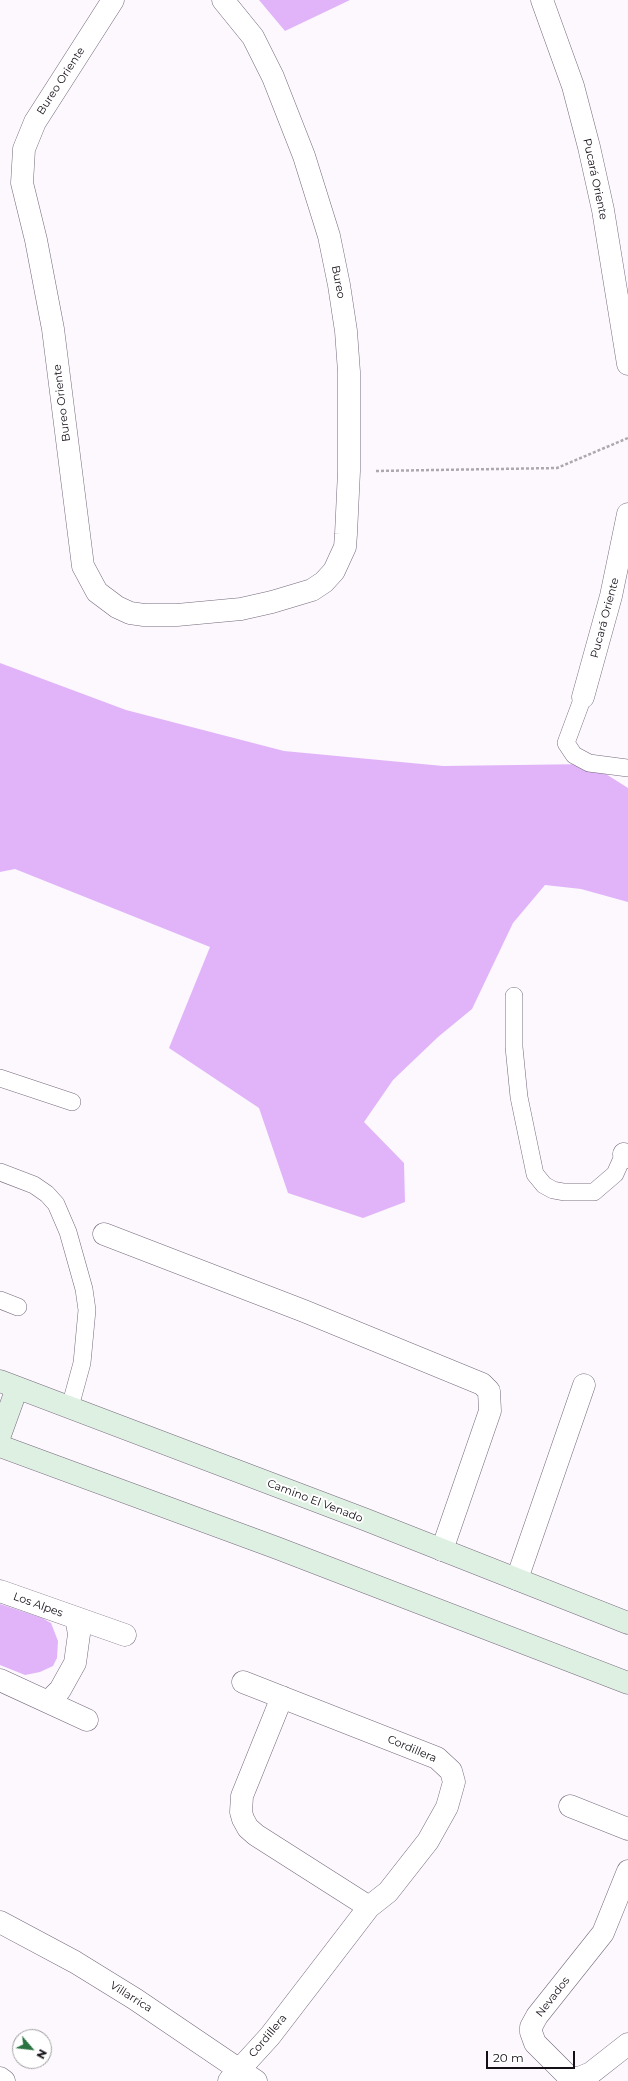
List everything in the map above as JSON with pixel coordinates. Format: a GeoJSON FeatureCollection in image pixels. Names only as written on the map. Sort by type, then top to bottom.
{"type":"FeatureCollection","features":[{"type":"Feature","properties":{"kind":"street","name":"Bureo Oriente"},"geometry":{"type":"LineString","coordinates":[[113,0],[35,122],[24,149],[22,166],[22,183],[36,240],[53,329],[83,566],[91,583],[105,599],[130,613],[144,615],[190,614],[241,609],[300,594],[312,590],[324,582]]}},
{"type":"Feature","properties":{"kind":"street","name":"Bureo"},"geometry":{"type":"LineString","coordinates":[[223,0],[253,37],[273,77],[304,156],[329,236],[339,285],[346,331],[350,413],[349,471],[345,547],[334,571],[324,582]]}},
{"type":"Feature","properties":{"kind":"street","name":"Pucará Oriente"},"geometry":{"type":"LineString","coordinates":[[542,0],[573,86],[589,147],[606,225],[628,364]]}},
{"type":"Feature","properties":{"kind":"street","name":"Pucará Oriente"},"geometry":{"type":"LineString","coordinates":[[582,697],[612,596],[628,514]]}},
{"type":"Feature","properties":{"kind":"street"},"geometry":{"type":"LineString","coordinates":[[104,1234],[312,1314],[482,1384],[489,1391],[490,1411],[442,1550]]}},
{"type":"Feature","properties":{"kind":"street","name":"Camino El Venado"},"geometry":{"type":"LineString","coordinates":[[9,1385],[70,1407],[628,1622]]}},
{"type":"Feature","properties":{"kind":"street"},"geometry":{"type":"LineString","coordinates":[[0,1435],[9,1385]]}},
{"type":"Feature","properties":{"kind":"street"},"geometry":{"type":"LineString","coordinates":[[517,1579],[584,1385]]}},
{"type":"Feature","properties":{"kind":"street"},"geometry":{"type":"LineString","coordinates":[[0,1446],[277,1548],[628,1684]]}},
{"type":"Feature","properties":{"kind":"street","name":"Los Alpes"},"geometry":{"type":"LineString","coordinates":[[0,1591],[125,1635]]}},
{"type":"Feature","properties":{"kind":"street","name":"Los Alpes"},"geometry":{"type":"LineString","coordinates":[[48,1701],[60,1690],[75,1663],[79,1634],[76,1618]]}},
{"type":"Feature","properties":{"kind":"street"},"geometry":{"type":"LineString","coordinates":[[0,1680],[87,1720]]}},
{"type":"Feature","properties":{"kind":"street","name":"Cordillera"},"geometry":{"type":"LineString","coordinates":[[241,2077],[270,2036],[369,1907],[388,1892],[440,1821],[447,1807],[454,1782],[451,1771],[437,1758],[243,1682]]}},
{"type":"Feature","properties":{"kind":"street"},"geometry":{"type":"LineString","coordinates":[[282,1697],[242,1796],[241,1812],[243,1819],[248,1828],[256,1835],[369,1907]]}},
{"type":"Feature","properties":{"kind":"street"},"geometry":{"type":"LineString","coordinates":[[570,1806],[628,1829]]}},
{"type":"Feature","properties":{"kind":"street","name":"Nevados"},"geometry":{"type":"LineString","coordinates":[[628,1871],[603,1933],[537,2016],[531,2027],[531,2032],[535,2043],[567,2075],[572,2078],[579,2078],[592,2073],[628,2044]]}},
{"type":"Feature","properties":{"kind":"street","name":"Villarrica"},"geometry":{"type":"LineString","coordinates":[[0,1922],[75,1962],[135,1999],[241,2077]]}},
{"type":"Feature","properties":{"kind":"street"},"geometry":{"type":"LineString","coordinates":[[0,2078],[4,2081]]}},
{"type":"Feature","properties":{"kind":"lane"},"geometry":{"type":"LineString","coordinates":[[582,697],[566,743],[574,755],[589,763],[628,768]]}},
{"type":"Feature","properties":{"kind":"lane"},"geometry":{"type":"LineString","coordinates":[[514,996],[514,1047],[519,1097],[534,1174],[544,1185],[553,1190],[564,1192],[594,1192],[615,1174],[626,1155]]}},
{"type":"Feature","properties":{"kind":"lane"},"geometry":{"type":"LineString","coordinates":[[0,1078],[72,1102]]}},
{"type":"Feature","properties":{"kind":"lane"},"geometry":{"type":"LineString","coordinates":[[0,1172],[34,1184],[47,1194],[56,1204],[68,1232],[84,1289],[87,1310],[82,1363],[70,1407]]}},
{"type":"Feature","properties":{"kind":"lane"},"geometry":{"type":"LineString","coordinates":[[0,1300],[18,1307]]}},
{"type":"Feature","properties":{"kind":"path"},"geometry":{"type":"LineString","coordinates":[[349,471],[557,468],[628,438]]}},
{"type":"Feature","properties":{"kind":"shaded area"},"geometry":{"type":"Polygon","coordinates":[[[259,0],[350,0],[285,31],[259,0]]]}},
{"type":"Feature","properties":{"kind":"shaded area"},"geometry":{"type":"Polygon","coordinates":[[[0,663],[126,710],[284,751],[443,766],[590,764],[628,788],[628,902],[581,889],[545,885],[513,923],[472,1009],[438,1037],[393,1080],[364,1122],[404,1163],[405,1202],[363,1218],[288,1193],[259,1108],[169,1048],[210,947],[15,869],[0,872],[0,663]]]}},
{"type":"Feature","properties":{"kind":"shaded area"},"geometry":{"type":"Polygon","coordinates":[[[0,1604],[42,1618],[51,1623],[58,1641],[57,1658],[53,1666],[40,1672],[25,1675],[0,1665],[0,1604]]]}}]}
